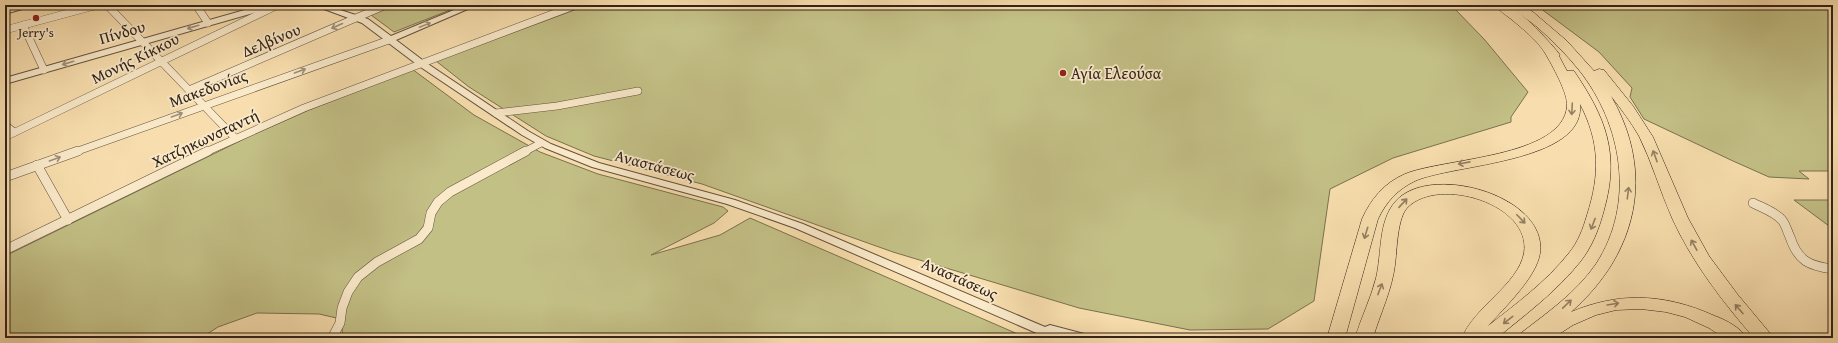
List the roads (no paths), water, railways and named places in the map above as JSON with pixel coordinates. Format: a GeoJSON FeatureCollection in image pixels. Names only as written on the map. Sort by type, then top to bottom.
{"type":"FeatureCollection","features":[{"type":"Feature","properties":{"kind":"highway"},"geometry":{"type":"LineString","coordinates":[[1485,338],[1534,300],[1575,257],[1588,237],[1595,221],[1603,188],[1605,171],[1603,154],[1594,120],[1587,102],[1577,85],[1549,48],[1501,5]]}},
{"type":"Feature","properties":{"kind":"highway"},"geometry":{"type":"LineString","coordinates":[[1517,5],[1578,52],[1596,69],[1617,94],[1642,129],[1652,148],[1674,206],[1699,254],[1726,293],[1765,338]]}},
{"type":"Feature","properties":{"kind":"highway"},"geometry":{"type":"LineString","coordinates":[[1527,338],[1554,317],[1601,268],[1622,227],[1629,188],[1629,170],[1622,138],[1601,90],[1585,69],[1544,26]]}},
{"type":"Feature","properties":{"kind":"highway"},"geometry":{"type":"LineString","coordinates":[[1336,338],[1370,219],[1376,204],[1386,193],[1412,176],[1430,170],[1514,153],[1543,144],[1555,138],[1569,123],[1574,106],[1571,96],[1549,48]]}},
{"type":"Feature","properties":{"kind":"highway"},"geometry":{"type":"LineString","coordinates":[[1364,338],[1385,276],[1396,212],[1407,198],[1416,193],[1438,188],[1465,191],[1495,201],[1522,219],[1529,229],[1532,239],[1532,251],[1526,271],[1474,330],[1471,338]]}},
{"type":"Feature","properties":{"kind":"highway"},"geometry":{"type":"LineString","coordinates":[[1540,338],[1583,313],[1598,307],[1632,302],[1672,307],[1694,314],[1712,322],[1738,338]]}},
{"type":"Feature","properties":{"kind":"street"},"geometry":{"type":"LineString","coordinates":[[5,12],[15,7],[32,5]]}},
{"type":"Feature","properties":{"kind":"street"},"geometry":{"type":"LineString","coordinates":[[5,30],[98,5]]}},
{"type":"Feature","properties":{"kind":"street"},"geometry":{"type":"LineString","coordinates":[[107,5],[235,138]]}},
{"type":"Feature","properties":{"kind":"street"},"geometry":{"type":"LineString","coordinates":[[196,5],[208,23]]}},
{"type":"Feature","properties":{"kind":"street","name":"Πίνδου"},"geometry":{"type":"LineString","coordinates":[[5,81],[271,5]]}},
{"type":"Feature","properties":{"kind":"street","name":"Μονής Κίκκου"},"geometry":{"type":"LineString","coordinates":[[5,137],[278,5]]}},
{"type":"Feature","properties":{"kind":"street","name":"Αναστάσεως"},"geometry":{"type":"LineString","coordinates":[[317,5],[365,21],[422,64],[541,143],[574,158],[609,169],[722,199],[761,212],[799,226],[1006,316]]}},
{"type":"Feature","properties":{"kind":"street","name":"Δελβίνου"},"geometry":{"type":"LineString","coordinates":[[189,90],[386,5]]}},
{"type":"Feature","properties":{"kind":"street"},"geometry":{"type":"LineString","coordinates":[[389,40],[474,5]]}},
{"type":"Feature","properties":{"kind":"street","name":"Χατζηκωνσταντή"},"geometry":{"type":"LineString","coordinates":[[5,250],[235,138],[304,108],[571,7]]}},
{"type":"Feature","properties":{"kind":"street"},"geometry":{"type":"LineString","coordinates":[[23,25],[44,70]]}},
{"type":"Feature","properties":{"kind":"street","name":"Μακεδονίας"},"geometry":{"type":"LineString","coordinates":[[5,176],[389,40]]}},
{"type":"Feature","properties":{"kind":"street"},"geometry":{"type":"LineString","coordinates":[[496,113],[557,106],[638,91]]}},
{"type":"Feature","properties":{"kind":"street"},"geometry":{"type":"LineString","coordinates":[[5,125],[14,132]]}},
{"type":"Feature","properties":{"kind":"street"},"geometry":{"type":"LineString","coordinates":[[332,338],[340,323],[342,308],[348,292],[358,277],[377,262],[419,239],[428,228],[431,213],[438,202],[450,192],[541,143]]}},
{"type":"Feature","properties":{"kind":"street"},"geometry":{"type":"LineString","coordinates":[[38,165],[68,220]]}},
{"type":"Feature","properties":{"kind":"street"},"geometry":{"type":"LineString","coordinates":[[1753,203],[1766,209],[1784,223],[1796,253],[1802,260],[1811,265],[1833,269]]}},
{"type":"Feature","properties":{"kind":"street"},"geometry":{"type":"LineString","coordinates":[[1006,316],[1059,338]]}},
{"type":"Feature","properties":{"kind":"street"},"geometry":{"type":"LineString","coordinates":[[1006,316],[1084,338]]}},
{"type":"Feature","properties":{"kind":"place","name":"Jerry's"},"geometry":{"type":"Point","coordinates":[36,18]}},
{"type":"Feature","properties":{"kind":"place","name":"Αγία Ελεούσα"},"geometry":{"type":"Point","coordinates":[1063,73]}}]}
